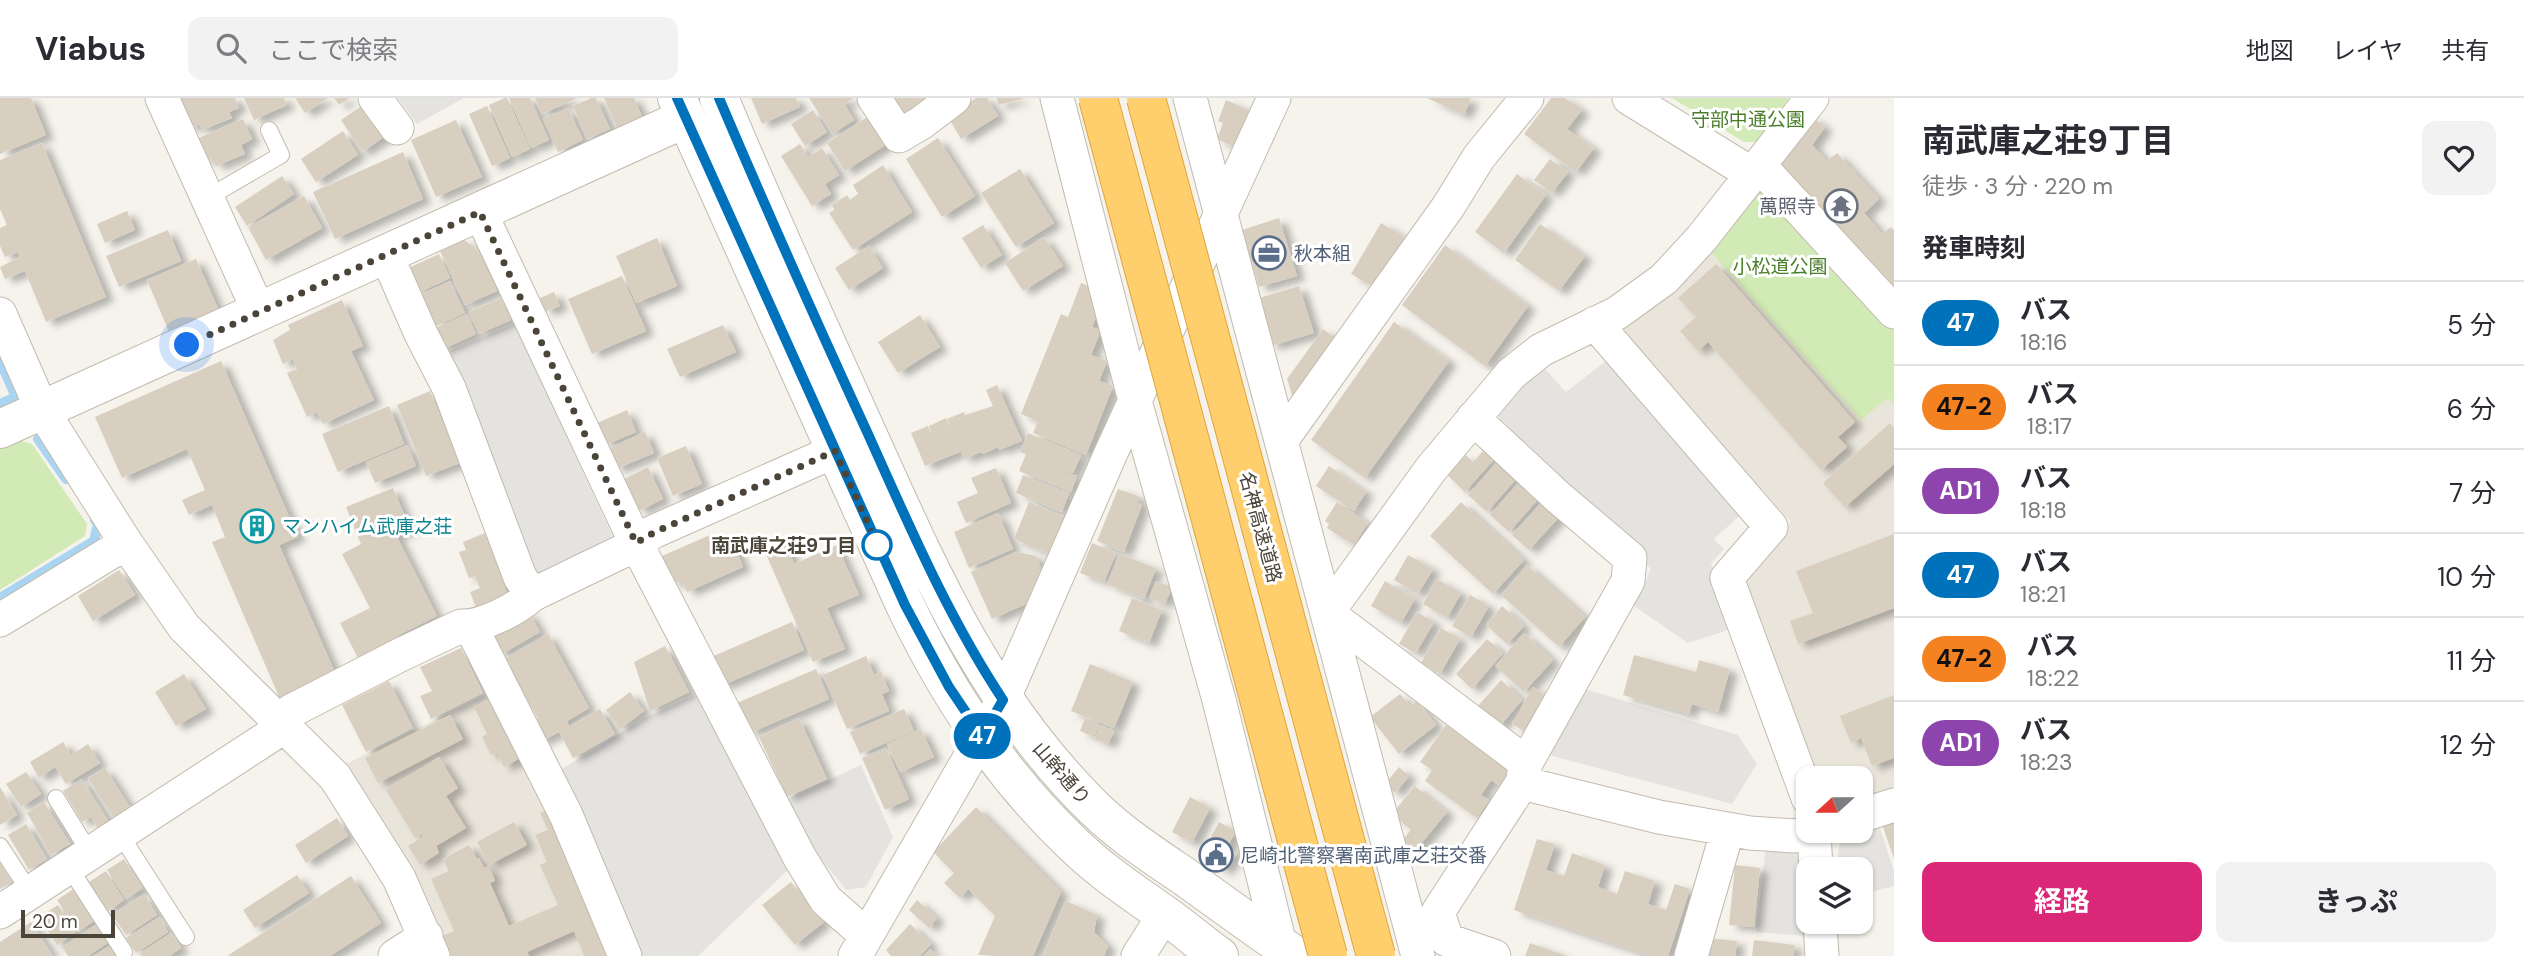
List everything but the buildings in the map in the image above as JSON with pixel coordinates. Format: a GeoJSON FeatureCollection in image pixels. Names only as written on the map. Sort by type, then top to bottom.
{"type":"FeatureCollection","features":[{"type":"Feature","properties":{"kind":"highway"},"geometry":{"type":"LineString","coordinates":[[1098,98],[1328,956]]}},
{"type":"Feature","properties":{"kind":"highway","name":"名神高速道路"},"geometry":{"type":"LineString","coordinates":[[1146,98],[1376,956]]}},
{"type":"Feature","properties":{"kind":"street"},"geometry":{"type":"LineString","coordinates":[[162,98],[259,312]]}},
{"type":"Feature","properties":{"kind":"street"},"geometry":{"type":"LineString","coordinates":[[375,98],[397,128]]}},
{"type":"Feature","properties":{"kind":"street","name":"山幹通り"},"geometry":{"type":"LineString","coordinates":[[719,98],[766,211],[933,577],[970,647],[1003,700],[1031,738],[1073,786],[1120,832],[1286,952]]}},
{"type":"Feature","properties":{"kind":"street"},"geometry":{"type":"LineString","coordinates":[[874,98],[899,135],[921,123],[954,98]]}},
{"type":"Feature","properties":{"kind":"street"},"geometry":{"type":"LineString","coordinates":[[1057,98],[1135,401],[1286,952]]}},
{"type":"Feature","properties":{"kind":"street"},"geometry":{"type":"LineString","coordinates":[[1190,98],[1226,203],[1281,441],[1327,613],[1425,940]]}},
{"type":"Feature","properties":{"kind":"street"},"geometry":{"type":"LineString","coordinates":[[480,212],[636,543],[812,878],[860,946],[1003,700],[1135,401],[1274,98]]}},
{"type":"Feature","properties":{"kind":"street"},"geometry":{"type":"LineString","coordinates":[[1281,441],[1448,207],[1479,157],[1527,98]]}},
{"type":"Feature","properties":{"kind":"street"},"geometry":{"type":"LineString","coordinates":[[1629,98],[1756,170],[1894,312]]}},
{"type":"Feature","properties":{"kind":"street"},"geometry":{"type":"LineString","coordinates":[[1327,613],[1431,469],[1511,374],[1541,350],[1617,313],[1664,279],[1701,239],[1812,98]]}},
{"type":"Feature","properties":{"kind":"street"},"geometry":{"type":"LineString","coordinates":[[0,429],[480,212],[682,108]]}},
{"type":"Feature","properties":{"kind":"street","name":"山幹通り"},"geometry":{"type":"LineString","coordinates":[[682,108],[916,628],[959,704],[1012,778],[1074,846],[1119,883],[1219,956]]}},
{"type":"Feature","properties":{"kind":"street"},"geometry":{"type":"LineString","coordinates":[[386,254],[421,334],[449,388],[520,577],[532,595]]}},
{"type":"Feature","properties":{"kind":"street"},"geometry":{"type":"LineString","coordinates":[[0,314],[43,410],[126,543],[184,627],[335,777],[399,878],[429,946],[395,956]]}},
{"type":"Feature","properties":{"kind":"street"},"geometry":{"type":"LineString","coordinates":[[1595,323],[1771,527],[1727,578],[1796,766]]}},
{"type":"Feature","properties":{"kind":"street"},"geometry":{"type":"LineString","coordinates":[[1425,940],[1438,912],[1524,773],[1628,580],[1630,558],[1473,418]]}},
{"type":"Feature","properties":{"kind":"street"},"geometry":{"type":"LineString","coordinates":[[0,912],[273,734],[291,711],[461,626],[471,626],[521,605],[532,595],[664,527],[835,451]]}},
{"type":"Feature","properties":{"kind":"street"},"geometry":{"type":"LineString","coordinates":[[0,621],[126,543]]}},
{"type":"Feature","properties":{"kind":"street"},"geometry":{"type":"LineString","coordinates":[[1327,613],[1524,773],[1659,817],[1727,829],[1796,836]]}},
{"type":"Feature","properties":{"kind":"street"},"geometry":{"type":"LineString","coordinates":[[471,626],[566,815],[625,956]]}},
{"type":"Feature","properties":{"kind":"street"},"geometry":{"type":"LineString","coordinates":[[1873,812],[1894,805]]}},
{"type":"Feature","properties":{"kind":"street"},"geometry":{"type":"LineString","coordinates":[[1691,956],[1727,829]]}},
{"type":"Feature","properties":{"kind":"street"},"geometry":{"type":"LineString","coordinates":[[1138,956],[1164,915]]}},
{"type":"Feature","properties":{"kind":"street"},"geometry":{"type":"LineString","coordinates":[[1821,934],[1822,956]]}},
{"type":"Feature","properties":{"kind":"street"},"geometry":{"type":"LineString","coordinates":[[1425,940],[1447,940],[1494,956]]}},
{"type":"Feature","properties":{"kind":"lane"},"geometry":{"type":"LineString","coordinates":[[207,198],[281,155],[269,130]]}},
{"type":"Feature","properties":{"kind":"lane"},"geometry":{"type":"LineString","coordinates":[[55,798],[80,860],[124,952]]}},
{"type":"Feature","properties":{"kind":"lane"},"geometry":{"type":"LineString","coordinates":[[120,834],[186,937]]}},
{"type":"Feature","properties":{"kind":"lane"},"geometry":{"type":"LineString","coordinates":[[0,846],[30,892]]}},
{"type":"Feature","properties":{"kind":"shaded area"},"geometry":{"type":"Polygon","coordinates":[[[398,98],[464,98],[417,124],[398,98]]]}},
{"type":"Feature","properties":{"kind":"shaded area"},"geometry":{"type":"Polygon","coordinates":[[[1708,249],[1861,420],[1888,397],[1894,405],[1894,789],[1873,795],[1873,766],[1811,766],[1745,591],[1753,566],[1791,522],[1620,332],[1622,323],[1708,249]]]}},
{"type":"Feature","properties":{"kind":"shaded area"},"geometry":{"type":"Polygon","coordinates":[[[514,324],[612,535],[606,548],[545,579],[529,577],[443,354],[514,324]]]}},
{"type":"Feature","properties":{"kind":"shaded area"},"geometry":{"type":"Polygon","coordinates":[[[1611,357],[1746,510],[1714,539],[1724,549],[1711,564],[1737,627],[1688,643],[1634,606],[1651,569],[1494,412],[1544,368],[1566,392],[1611,357]]]}},
{"type":"Feature","properties":{"kind":"shaded area"},"geometry":{"type":"Polygon","coordinates":[[[1585,689],[1738,735],[1757,764],[1732,804],[1545,754],[1585,689]]]}},
{"type":"Feature","properties":{"kind":"shaded area"},"geometry":{"type":"Polygon","coordinates":[[[495,690],[617,956],[448,956],[430,904],[346,764],[495,690]]]}},
{"type":"Feature","properties":{"kind":"shaded area"},"geometry":{"type":"Polygon","coordinates":[[[695,695],[792,866],[698,956],[635,956],[557,772],[643,719],[695,695]]]}},
{"type":"Feature","properties":{"kind":"shaded area"},"geometry":{"type":"Polygon","coordinates":[[[861,765],[893,837],[866,887],[846,890],[817,854],[787,799],[861,765]]]}},
{"type":"Feature","properties":{"kind":"shaded area"},"geometry":{"type":"Polygon","coordinates":[[[1878,822],[1894,871],[1894,886],[1873,892],[1873,857],[1838,857],[1840,844],[1872,844],[1873,824],[1878,822]]]}},
{"type":"Feature","properties":{"kind":"shaded area"},"geometry":{"type":"Polygon","coordinates":[[[1766,846],[1791,847],[1801,857],[1796,857],[1796,934],[1807,936],[1756,932],[1766,846]]]}},
{"type":"Feature","properties":{"kind":"green space","name":"守部中通公園"},"geometry":{"type":"Polygon","coordinates":[[[1672,98],[1789,98],[1757,142],[1744,142],[1672,98]]]}},
{"type":"Feature","properties":{"kind":"green space","name":"小松道公園"},"geometry":{"type":"Polygon","coordinates":[[[1769,190],[1894,330],[1894,405],[1888,398],[1861,420],[1708,249],[1755,191],[1769,190]]]}},
{"type":"Feature","properties":{"kind":"green space"},"geometry":{"type":"Polygon","coordinates":[[[19,440],[32,444],[87,524],[85,536],[0,590],[0,448],[19,440]]]}},
{"type":"Feature","properties":{"kind":"waterway"},"geometry":{"type":"LineString","coordinates":[[0,361],[16,397],[0,404]]}},
{"type":"Feature","properties":{"kind":"waterway"},"geometry":{"type":"LineString","coordinates":[[38,439],[66,479]]}},
{"type":"Feature","properties":{"kind":"waterway"},"geometry":{"type":"LineString","coordinates":[[0,598],[94,541],[98,524],[95,520]]}},
{"type":"Feature","properties":{"kind":"bus line","name":"47"},"geometry":{"type":"LineString","coordinates":[[677,98],[905,605],[949,687],[982,736],[1003,700],[970,647],[933,577],[766,211],[719,98]]}},
{"type":"Feature","properties":{"kind":"place","name":"萬照寺"},"geometry":{"type":"Point","coordinates":[1841,206]}},
{"type":"Feature","properties":{"kind":"place","name":"秋本組"},"geometry":{"type":"Point","coordinates":[1269,253]}},
{"type":"Feature","properties":{"kind":"place","name":"マンハイム武庫之荘"},"geometry":{"type":"Point","coordinates":[257,526]}},
{"type":"Feature","properties":{"kind":"place","name":"南武庫之荘9丁目"},"geometry":{"type":"Point","coordinates":[877,545]}},
{"type":"Feature","properties":{"kind":"place","name":"尼崎北警察署南武庫之荘交番"},"geometry":{"type":"Point","coordinates":[1216,855]}},
{"type":"Feature","properties":{"kind":"route"},"geometry":{"type":"LineString","coordinates":[[187,345],[480,212],[636,543],[835,451],[883,557],[877,545]]}}]}
